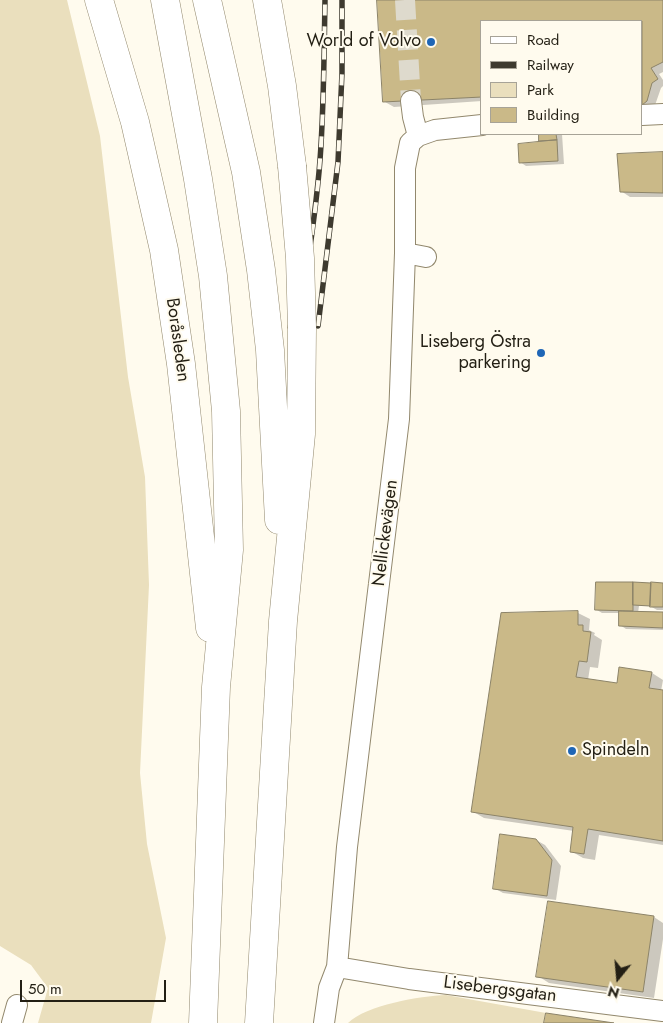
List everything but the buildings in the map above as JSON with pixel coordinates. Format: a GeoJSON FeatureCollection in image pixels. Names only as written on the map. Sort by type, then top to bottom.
{"type":"FeatureCollection","features":[{"type":"Feature","properties":{"kind":"highway","name":"Boråsleden"},"geometry":{"type":"LineString","coordinates":[[98,0],[135,122],[164,250],[181,364],[216,687]]}},
{"type":"Feature","properties":{"kind":"highway"},"geometry":{"type":"LineString","coordinates":[[165,0],[203,208],[213,276],[226,411],[229,550],[216,687],[204,1023]]}},
{"type":"Feature","properties":{"kind":"highway"},"geometry":{"type":"LineString","coordinates":[[207,0],[246,172],[261,270],[270,350],[283,621]]}},
{"type":"Feature","properties":{"kind":"highway"},"geometry":{"type":"LineString","coordinates":[[259,1023],[283,621],[301,434],[302,328],[300,258],[294,177],[282,86],[267,0]]}},
{"type":"Feature","properties":{"kind":"street"},"geometry":{"type":"LineString","coordinates":[[411,101],[412,117],[418,136],[435,130],[480,125]]}},
{"type":"Feature","properties":{"kind":"street"},"geometry":{"type":"LineString","coordinates":[[643,115],[663,114]]}},
{"type":"Feature","properties":{"kind":"street","name":"Nellickevägen"},"geometry":{"type":"LineString","coordinates":[[324,1023],[329,988],[337,968],[347,847],[399,419],[405,253],[405,168],[410,143],[418,136]]}},
{"type":"Feature","properties":{"kind":"street"},"geometry":{"type":"LineString","coordinates":[[405,253],[426,257]]}},
{"type":"Feature","properties":{"kind":"street","name":"Lisebergsgatan"},"geometry":{"type":"LineString","coordinates":[[337,968],[663,1011]]}},
{"type":"Feature","properties":{"kind":"green space"},"geometry":{"type":"Polygon","coordinates":[[[0,0],[67,0],[100,136],[128,377],[145,477],[149,585],[140,773],[147,844],[166,938],[151,1023],[38,1023],[48,988],[31,965],[0,946],[0,0]]]}},
{"type":"Feature","properties":{"kind":"green space"},"geometry":{"type":"Polygon","coordinates":[[[446,995],[546,1013],[544,1023],[348,1023],[367,1011],[380,1006],[422,997],[446,995]]]}},
{"type":"Feature","properties":{"kind":"tunnel"},"geometry":{"type":"LineString","coordinates":[[405,0],[411,101]]}},
{"type":"Feature","properties":{"kind":"railway"},"geometry":{"type":"LineString","coordinates":[[299,322],[314,221],[320,160],[325,0]]}},
{"type":"Feature","properties":{"kind":"railway"},"geometry":{"type":"LineString","coordinates":[[318,326],[338,162],[342,73],[342,0]]}},
{"type":"Feature","properties":{"kind":"place","name":"World of Volvo"},"geometry":{"type":"Point","coordinates":[431,42]}},
{"type":"Feature","properties":{"kind":"place","name":"Liseberg Östra parkering"},"geometry":{"type":"Point","coordinates":[541,353]}},
{"type":"Feature","properties":{"kind":"place","name":"Spindeln"},"geometry":{"type":"Point","coordinates":[572,751]}}]}
